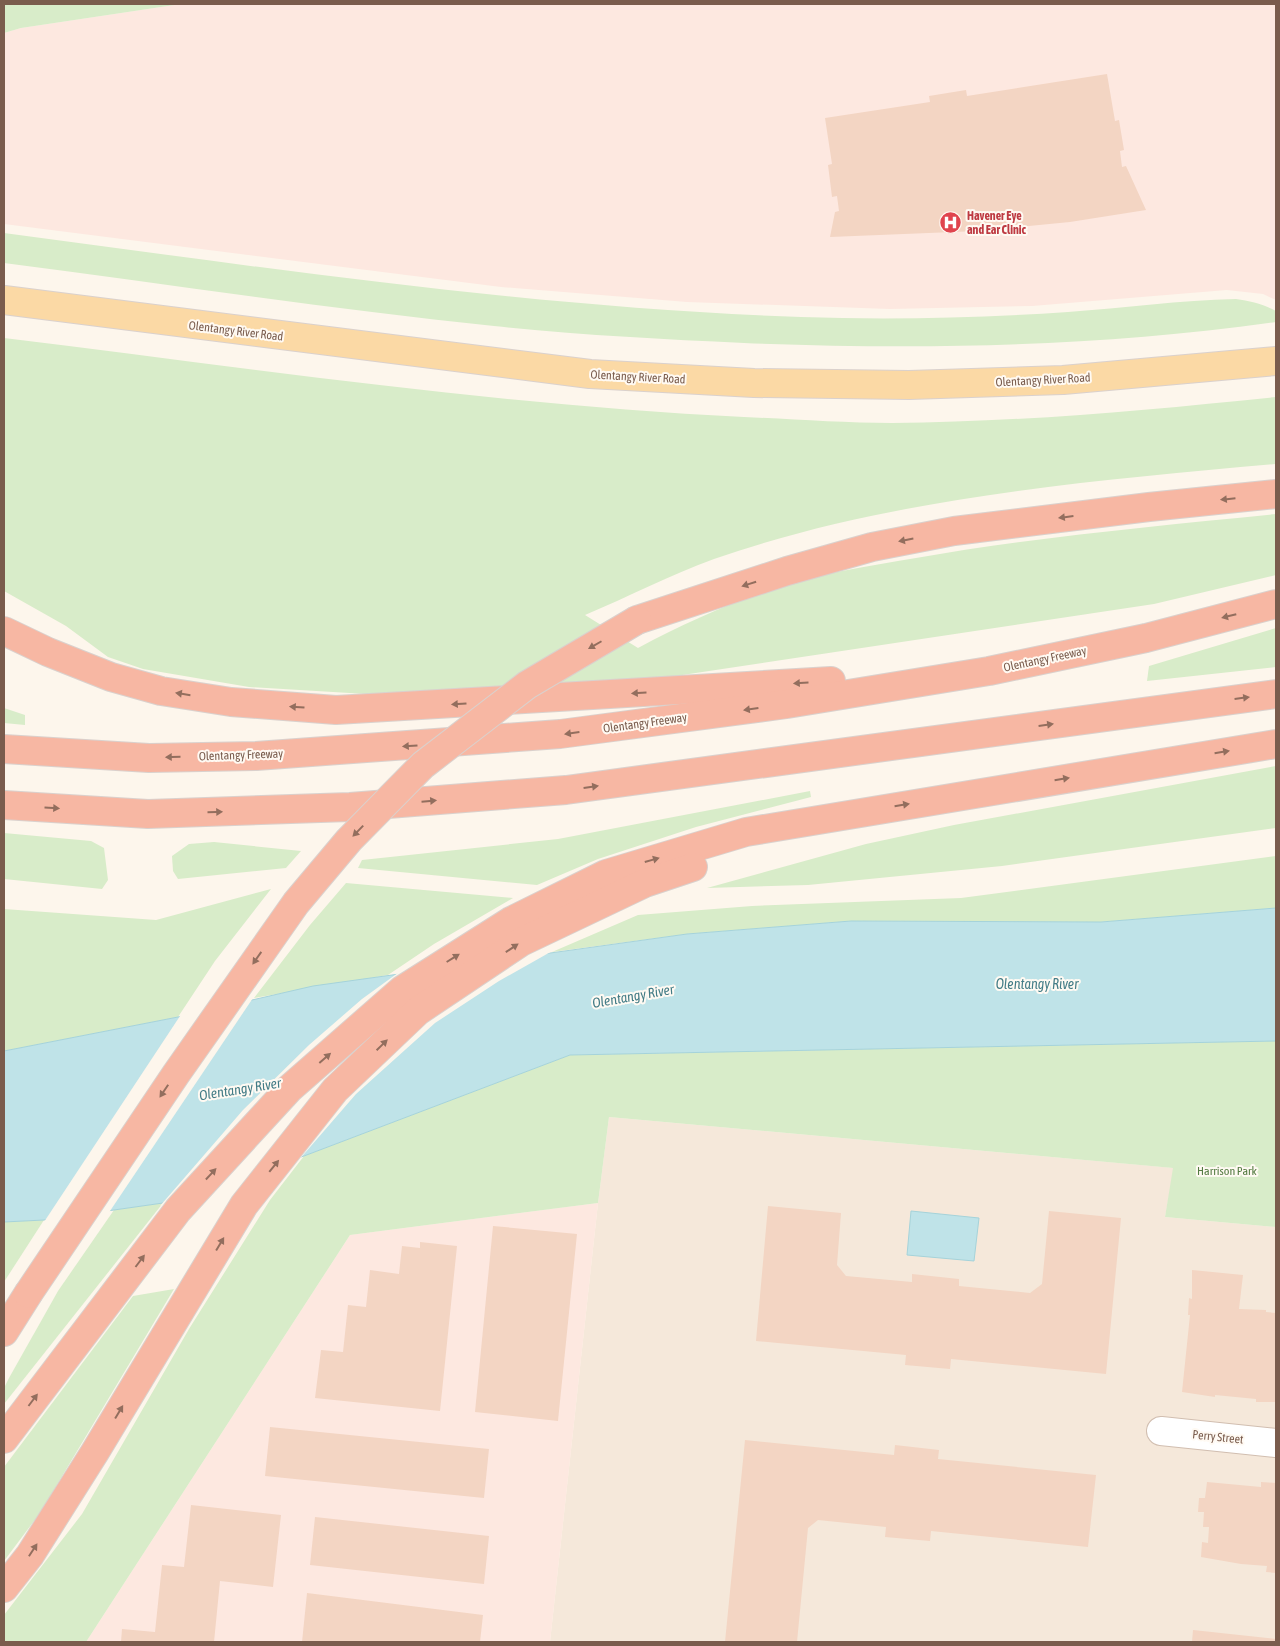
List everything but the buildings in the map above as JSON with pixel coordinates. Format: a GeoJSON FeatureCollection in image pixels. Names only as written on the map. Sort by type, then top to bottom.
{"type":"FeatureCollection","features":[{"type":"Feature","properties":{"kind":"highway"},"geometry":{"type":"LineString","coordinates":[[4,1332],[176,1074],[290,911],[349,840],[422,765],[528,685],[637,620],[787,571],[872,547],[954,531],[1149,506],[1276,494]]}},
{"type":"Feature","properties":{"kind":"highway","name":"Olentangy Freeway"},"geometry":{"type":"LineString","coordinates":[[4,749],[149,758],[256,756],[540,736],[787,704],[989,671],[1146,638],[1276,604]]}},
{"type":"Feature","properties":{"kind":"highway"},"geometry":{"type":"LineString","coordinates":[[4,631],[48,652],[102,673],[161,691],[231,702],[336,710],[989,671]]}},
{"type":"Feature","properties":{"kind":"highway"},"geometry":{"type":"LineString","coordinates":[[4,805],[148,814],[350,807],[556,791],[1276,694]]}},
{"type":"Feature","properties":{"kind":"highway"},"geometry":{"type":"LineString","coordinates":[[4,1439],[178,1210],[289,1089],[402,990],[511,922],[606,874],[746,832],[1276,744]]}},
{"type":"Feature","properties":{"kind":"highway"},"geometry":{"type":"LineString","coordinates":[[4,1588],[30,1555],[70,1492],[244,1204],[335,1090],[418,1011],[521,942],[660,878],[854,813]]}},
{"type":"Feature","properties":{"kind":"main road","name":"Olentangy River Road"},"geometry":{"type":"LineString","coordinates":[[4,300],[590,374],[725,381],[910,385],[1062,380],[1276,362]]}},
{"type":"Feature","properties":{"kind":"street","name":"Perry Street"},"geometry":{"type":"LineString","coordinates":[[1161,1431],[1276,1443]]}},
{"type":"Feature","properties":{"kind":"shaded area"},"geometry":{"type":"Polygon","coordinates":[[[181,4],[1276,4],[1276,300],[1263,294],[1227,290],[1032,306],[890,309],[687,302],[501,287],[4,224],[4,33],[21,28],[181,4]]]}},
{"type":"Feature","properties":{"kind":"shaded area"},"geometry":{"type":"Polygon","coordinates":[[[609,1117],[1174,1168],[1165,1217],[1276,1227],[1276,1642],[550,1642],[609,1117]]]}},
{"type":"Feature","properties":{"kind":"shaded area"},"geometry":{"type":"Polygon","coordinates":[[[598,1203],[550,1642],[86,1642],[350,1235],[598,1203]]]}},
{"type":"Feature","properties":{"kind":"green space"},"geometry":{"type":"Polygon","coordinates":[[[4,4],[181,4],[21,28],[4,33],[4,4]]]}},
{"type":"Feature","properties":{"kind":"green space"},"geometry":{"type":"Polygon","coordinates":[[[4,233],[402,285],[501,296],[701,312],[834,318],[934,318],[1068,312],[1173,302],[1236,299],[1266,306],[1276,311],[1276,322],[1144,337],[944,346],[744,343],[588,334],[494,326],[372,312],[4,263],[4,233]]]}},
{"type":"Feature","properties":{"kind":"green space"},"geometry":{"type":"Polygon","coordinates":[[[4,338],[466,395],[651,411],[837,422],[892,423],[1037,418],[1276,397],[1276,464],[1063,485],[921,506],[851,520],[782,538],[714,559],[585,615],[638,648],[719,609],[805,579],[861,567],[961,551],[1096,533],[1276,514],[1276,575],[1154,604],[669,677],[416,697],[249,687],[143,669],[108,657],[66,626],[4,591],[4,338]]]}},
{"type":"Feature","properties":{"kind":"green space"},"geometry":{"type":"Polygon","coordinates":[[[1276,628],[1276,667],[1147,681],[1149,666],[1276,628]]]}},
{"type":"Feature","properties":{"kind":"green space"},"geometry":{"type":"Polygon","coordinates":[[[4,708],[25,715],[25,725],[4,723],[4,708]]]}},
{"type":"Feature","properties":{"kind":"green space"},"geometry":{"type":"Polygon","coordinates":[[[1276,766],[1276,828],[1002,866],[808,885],[707,888],[866,844],[954,825],[1276,766]]]}},
{"type":"Feature","properties":{"kind":"green space"},"geometry":{"type":"Polygon","coordinates":[[[810,791],[811,797],[696,827],[598,859],[537,885],[358,868],[362,860],[558,839],[810,791]]]}},
{"type":"Feature","properties":{"kind":"green space"},"geometry":{"type":"Polygon","coordinates":[[[4,833],[91,841],[104,848],[108,880],[102,889],[4,879],[4,833]]]}},
{"type":"Feature","properties":{"kind":"green space"},"geometry":{"type":"Polygon","coordinates":[[[214,842],[301,851],[286,868],[178,879],[173,871],[172,856],[189,844],[214,842]]]}},
{"type":"Feature","properties":{"kind":"green space"},"geometry":{"type":"Polygon","coordinates":[[[1276,856],[1276,908],[1101,922],[851,921],[687,934],[552,952],[638,915],[752,906],[961,898],[1276,856]]]}},
{"type":"Feature","properties":{"kind":"green space"},"geometry":{"type":"Polygon","coordinates":[[[346,883],[513,898],[434,944],[388,975],[254,998],[310,925],[346,883]]]}},
{"type":"Feature","properties":{"kind":"green space"},"geometry":{"type":"Polygon","coordinates":[[[271,889],[215,961],[178,1017],[4,1051],[4,909],[156,920],[271,889]]]}},
{"type":"Feature","properties":{"kind":"green space","name":"Harrison Park"},"geometry":{"type":"Polygon","coordinates":[[[1276,1041],[1276,1227],[1165,1217],[1173,1168],[609,1117],[598,1203],[350,1235],[86,1642],[4,1642],[4,1615],[82,1514],[189,1329],[270,1200],[304,1156],[570,1055],[1276,1041]]]}},
{"type":"Feature","properties":{"kind":"green space"},"geometry":{"type":"Polygon","coordinates":[[[163,1203],[4,1404],[4,1388],[58,1291],[114,1210],[163,1203]]]}},
{"type":"Feature","properties":{"kind":"green space"},"geometry":{"type":"Polygon","coordinates":[[[44,1220],[4,1282],[4,1222],[44,1220]]]}},
{"type":"Feature","properties":{"kind":"green space"},"geometry":{"type":"Polygon","coordinates":[[[174,1289],[40,1513],[4,1561],[4,1467],[133,1296],[174,1289]]]}},
{"type":"Feature","properties":{"kind":"water","name":"Olentangy River"},"geometry":{"type":"Polygon","coordinates":[[[1276,908],[1276,1041],[570,1055],[304,1156],[163,1203],[44,1220],[4,1222],[4,1051],[178,1017],[313,986],[687,934],[851,921],[1101,922],[1276,908]]]}},
{"type":"Feature","properties":{"kind":"water"},"geometry":{"type":"Polygon","coordinates":[[[911,1211],[979,1218],[974,1261],[907,1255],[911,1211]]]}},
{"type":"Feature","properties":{"kind":"pier"},"geometry":{"type":"Polygon","coordinates":[[[554,950],[499,981],[435,1023],[356,1094],[298,1161],[160,1206],[243,1110],[309,1045],[362,999],[402,970],[554,950]]]}},
{"type":"Feature","properties":{"kind":"pier"},"geometry":{"type":"Polygon","coordinates":[[[255,995],[108,1214],[44,1222],[182,1013],[255,995]]]}},
{"type":"Feature","properties":{"kind":"place","name":"Havener Eye and Ear Clinic"},"geometry":{"type":"Point","coordinates":[951,223]}}]}
